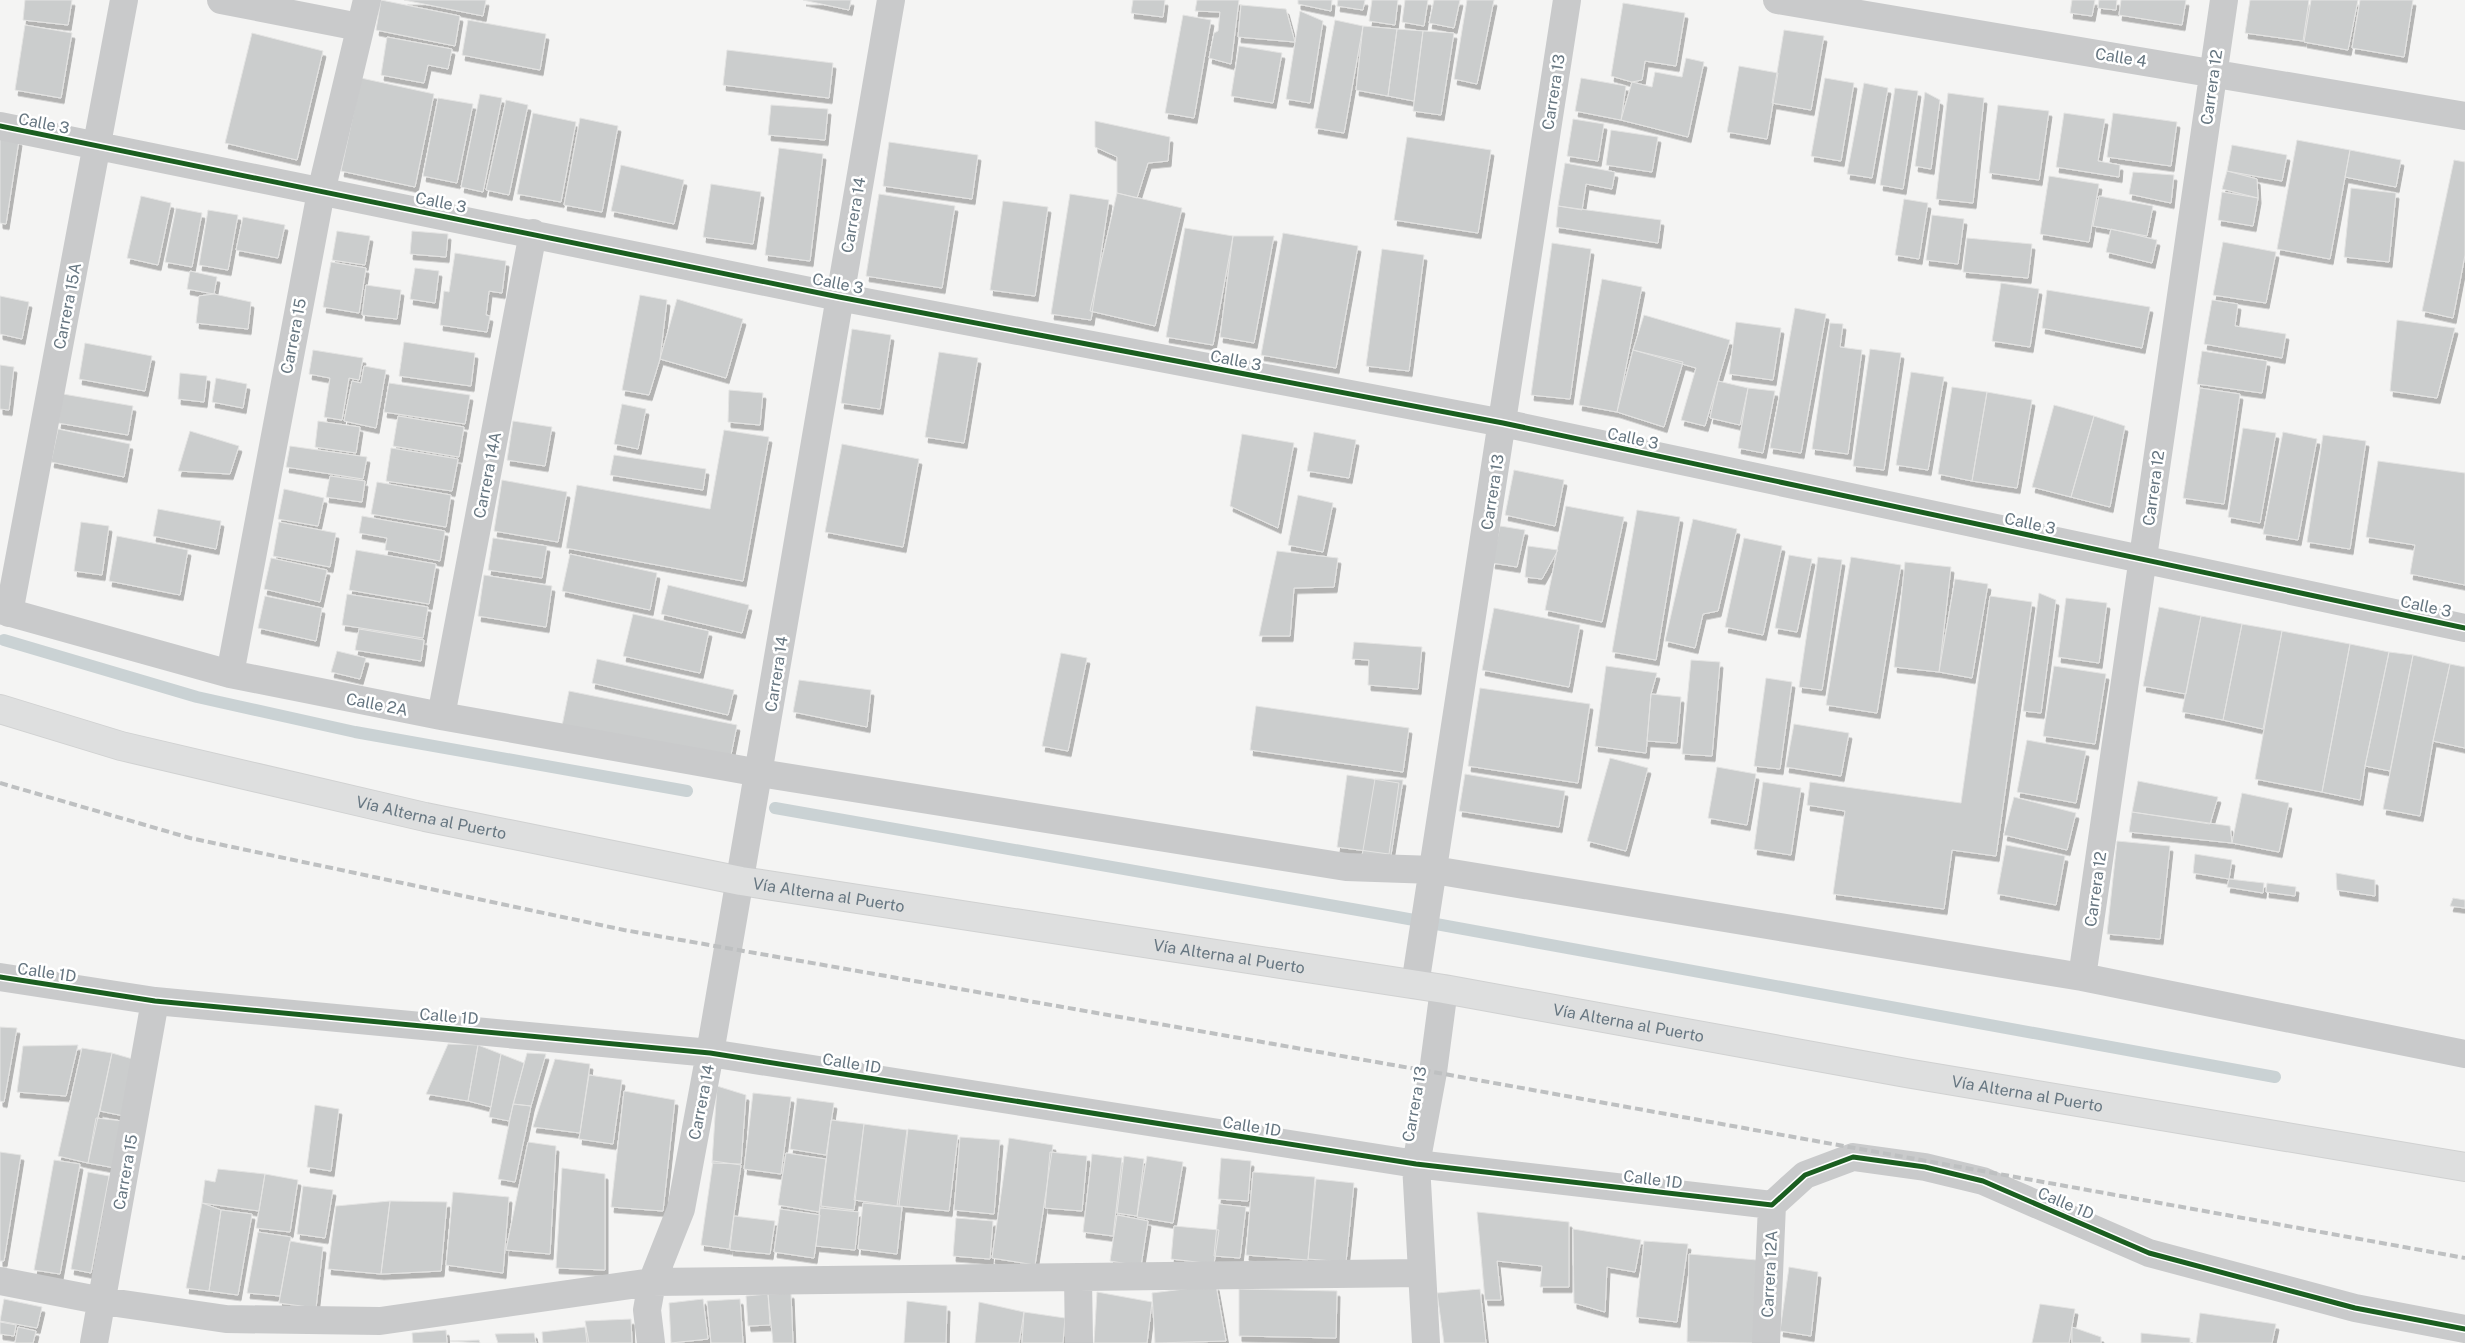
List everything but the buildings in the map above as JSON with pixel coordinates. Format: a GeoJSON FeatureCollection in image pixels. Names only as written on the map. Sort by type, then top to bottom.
{"type":"FeatureCollection","features":[{"type":"Feature","properties":{"kind":"main road","name":"Vía Alterna al Puerto"},"geometry":{"type":"LineString","coordinates":[[0,709],[121,746],[415,815],[741,881],[1444,989],[1906,1073],[2465,1167]]}},
{"type":"Feature","properties":{"kind":"street","name":"Carrera 15A"},"geometry":{"type":"LineString","coordinates":[[4,611],[97,146],[124,0]]}},
{"type":"Feature","properties":{"kind":"street"},"geometry":{"type":"LineString","coordinates":[[221,0],[359,27]]}},
{"type":"Feature","properties":{"kind":"street","name":"Carrera 15"},"geometry":{"type":"LineString","coordinates":[[230,674],[321,192],[367,0]]}},
{"type":"Feature","properties":{"kind":"street","name":"Carrera 14"},"geometry":{"type":"LineString","coordinates":[[651,1343],[647,1310],[652,1282],[681,1209],[741,881],[891,0]]}},
{"type":"Feature","properties":{"kind":"street","name":"Carrera 13"},"geometry":{"type":"LineString","coordinates":[[1415,985],[1424,938],[1567,0]]}},
{"type":"Feature","properties":{"kind":"street","name":"Calle 4"},"geometry":{"type":"LineString","coordinates":[[1777,0],[2214,72],[2465,116]]}},
{"type":"Feature","properties":{"kind":"street","name":"Carrera 12"},"geometry":{"type":"LineString","coordinates":[[2082,977],[2224,0]]}},
{"type":"Feature","properties":{"kind":"street","name":"Calle 3"},"geometry":{"type":"LineString","coordinates":[[0,126],[321,192],[533,233],[839,297],[1503,423],[2465,628]]}},
{"type":"Feature","properties":{"kind":"street","name":"Carrera 14A"},"geometry":{"type":"LineString","coordinates":[[441,716],[533,233]]}},
{"type":"Feature","properties":{"kind":"street","name":"Calle 2A"},"geometry":{"type":"LineString","coordinates":[[4,611],[230,674],[758,781],[1346,867],[1434,870],[2082,977],[2465,1054]]}},
{"type":"Feature","properties":{"kind":"street","name":"Calle 1D"},"geometry":{"type":"LineString","coordinates":[[0,977],[155,1000],[710,1053],[1416,1164],[1772,1205],[1805,1175],[1853,1157],[1925,1167],[1983,1181],[2149,1253],[2355,1308],[2465,1328]]}},
{"type":"Feature","properties":{"kind":"street","name":"Carrera 13"},"geometry":{"type":"LineString","coordinates":[[1426,1343],[1416,1164],[1433,1072],[1444,989]]}},
{"type":"Feature","properties":{"kind":"street","name":"Carrera 15"},"geometry":{"type":"LineString","coordinates":[[94,1343],[155,1000]]}},
{"type":"Feature","properties":{"kind":"street","name":"Carrera 12A"},"geometry":{"type":"LineString","coordinates":[[1766,1343],[1772,1205]]}},
{"type":"Feature","properties":{"kind":"street"},"geometry":{"type":"LineString","coordinates":[[0,1281],[102,1301],[226,1319],[382,1332],[652,1282],[1422,1273]]}},
{"type":"Feature","properties":{"kind":"street"},"geometry":{"type":"LineString","coordinates":[[1078,1277],[1079,1343]]}},
{"type":"Feature","properties":{"kind":"waterway"},"geometry":{"type":"LineString","coordinates":[[4,640],[197,697],[355,732],[687,791]]}},
{"type":"Feature","properties":{"kind":"waterway"},"geometry":{"type":"LineString","coordinates":[[775,808],[1392,916],[2275,1077]]}},
{"type":"Feature","properties":{"kind":"railway"},"geometry":{"type":"LineString","coordinates":[[0,783],[190,838],[624,930],[1433,1072],[2465,1258]]}},
{"type":"Feature","properties":{"kind":"cycle path"},"geometry":{"type":"LineString","coordinates":[[0,126],[839,297],[1503,423],[2465,628]]}},
{"type":"Feature","properties":{"kind":"cycle path"},"geometry":{"type":"LineString","coordinates":[[0,977],[155,1001],[710,1053],[1416,1164],[1772,1205],[1805,1175],[1853,1157],[1925,1167],[1983,1181],[2149,1253],[2355,1308],[2465,1329]]}}]}
